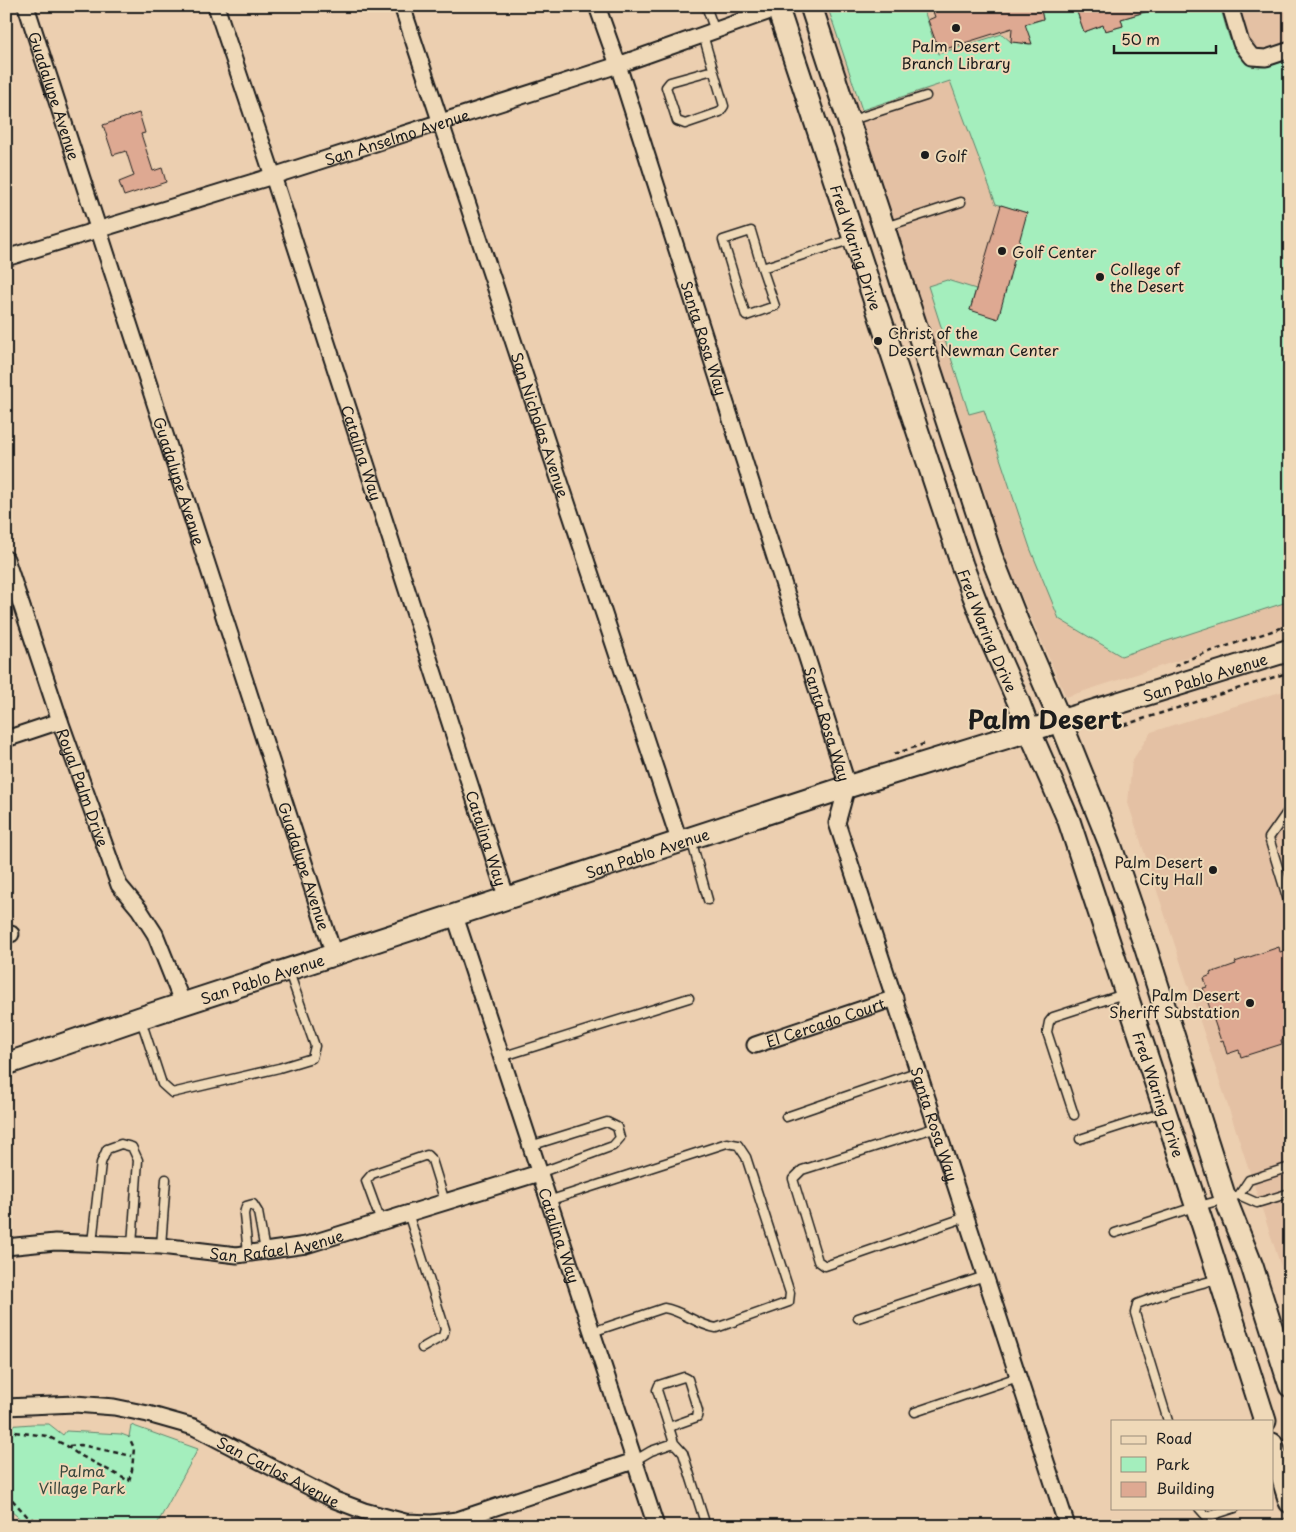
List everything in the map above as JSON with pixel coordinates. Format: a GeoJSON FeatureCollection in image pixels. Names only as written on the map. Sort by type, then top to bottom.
{"type":"FeatureCollection","features":[{"type":"Feature","properties":{"kind":"main road","name":"Fred Waring Drive"},"geometry":{"type":"LineString","coordinates":[[811,6],[991,555],[1018,624],[1060,720],[1124,882],[1232,1197],[1290,1386]]}},
{"type":"Feature","properties":{"kind":"main road","name":"Fred Waring Drive"},"geometry":{"type":"LineString","coordinates":[[780,7],[854,239],[962,565],[981,618],[1069,821],[1265,1420]]}},
{"type":"Feature","properties":{"kind":"main road","name":"San Pablo Avenue"},"geometry":{"type":"LineString","coordinates":[[6,1064],[140,1018],[847,787],[1290,650]]}},
{"type":"Feature","properties":{"kind":"main road"},"geometry":{"type":"LineString","coordinates":[[1274,1450],[1290,1502]]}},
{"type":"Feature","properties":{"kind":"street","name":"Guadalupe Avenue"},"geometry":{"type":"LineString","coordinates":[[26,6],[334,955]]}},
{"type":"Feature","properties":{"kind":"street","name":"Catalina Way"},"geometry":{"type":"LineString","coordinates":[[216,6],[273,176],[507,899]]}},
{"type":"Feature","properties":{"kind":"street","name":"San Nicholas Avenue"},"geometry":{"type":"LineString","coordinates":[[402,6],[685,841]]}},
{"type":"Feature","properties":{"kind":"street","name":"Santa Rosa Way"},"geometry":{"type":"LineString","coordinates":[[597,6],[618,65],[847,787],[837,823],[1067,1526]]}},
{"type":"Feature","properties":{"kind":"street"},"geometry":{"type":"LineString","coordinates":[[1230,6],[1241,43],[1252,57],[1266,58],[1290,50]]}},
{"type":"Feature","properties":{"kind":"street","name":"San Anselmo Avenue"},"geometry":{"type":"LineString","coordinates":[[6,258],[273,176],[618,65],[780,7]]}},
{"type":"Feature","properties":{"kind":"street","name":"Royal Palm Drive"},"geometry":{"type":"LineString","coordinates":[[6,559],[60,721],[119,885],[156,934],[183,1004]]}},
{"type":"Feature","properties":{"kind":"street"},"geometry":{"type":"LineString","coordinates":[[6,739],[60,721]]}},
{"type":"Feature","properties":{"kind":"street","name":"Catalina Way"},"geometry":{"type":"LineString","coordinates":[[455,916],[656,1526]]}},
{"type":"Feature","properties":{"kind":"street","name":"El Cercado Court"},"geometry":{"type":"LineString","coordinates":[[754,1045],[895,998]]}},
{"type":"Feature","properties":{"kind":"street","name":"San Rafael Avenue"},"geometry":{"type":"LineString","coordinates":[[6,1247],[55,1242],[92,1243],[161,1246],[237,1255],[306,1245],[539,1173]]}},
{"type":"Feature","properties":{"kind":"street","name":"San Carlos Avenue"},"geometry":{"type":"LineString","coordinates":[[6,1407],[75,1404],[114,1407],[194,1427],[335,1500],[364,1511],[405,1522],[432,1524],[456,1520],[634,1462]]}},
{"type":"Feature","properties":{"kind":"lane"},"geometry":{"type":"LineString","coordinates":[[706,6],[713,70],[724,106],[720,112],[685,124],[677,121],[666,87],[670,82],[713,70]]}},
{"type":"Feature","properties":{"kind":"lane"},"geometry":{"type":"LineString","coordinates":[[849,121],[926,96]]}},
{"type":"Feature","properties":{"kind":"lane"},"geometry":{"type":"LineString","coordinates":[[883,227],[961,202]]}},
{"type":"Feature","properties":{"kind":"lane"},"geometry":{"type":"LineString","coordinates":[[751,231],[762,268],[775,306],[746,316],[723,240],[751,231]]}},
{"type":"Feature","properties":{"kind":"lane"},"geometry":{"type":"LineString","coordinates":[[762,268],[854,239]]}},
{"type":"Feature","properties":{"kind":"lane"},"geometry":{"type":"LineString","coordinates":[[1290,808],[1269,838],[1290,908]]}},
{"type":"Feature","properties":{"kind":"lane"},"geometry":{"type":"LineString","coordinates":[[685,841],[708,900]]}},
{"type":"Feature","properties":{"kind":"lane"},"geometry":{"type":"LineString","coordinates":[[140,1018],[162,1084],[172,1093],[279,1068],[312,1058],[315,1046],[288,970]]}},
{"type":"Feature","properties":{"kind":"lane"},"geometry":{"type":"LineString","coordinates":[[1074,1115],[1047,1032],[1049,1022],[1053,1017],[1126,994]]}},
{"type":"Feature","properties":{"kind":"lane"},"geometry":{"type":"LineString","coordinates":[[501,1057],[689,998]]}},
{"type":"Feature","properties":{"kind":"lane"},"geometry":{"type":"LineString","coordinates":[[786,1117],[919,1071]]}},
{"type":"Feature","properties":{"kind":"lane"},"geometry":{"type":"LineString","coordinates":[[1080,1139],[1165,1112]]}},
{"type":"Feature","properties":{"kind":"lane"},"geometry":{"type":"LineString","coordinates":[[530,1146],[607,1122],[617,1127],[619,1132],[620,1138],[614,1146],[539,1173]]}},
{"type":"Feature","properties":{"kind":"lane"},"geometry":{"type":"LineString","coordinates":[[937,1127],[802,1170],[793,1178],[818,1261],[825,1266],[966,1217]]}},
{"type":"Feature","properties":{"kind":"lane"},"geometry":{"type":"LineString","coordinates":[[548,1202],[727,1143],[738,1145],[746,1157],[790,1293],[789,1302],[716,1328],[707,1326],[672,1309],[664,1308],[591,1332]]}},
{"type":"Feature","properties":{"kind":"lane"},"geometry":{"type":"LineString","coordinates":[[92,1243],[101,1163],[108,1149],[121,1144],[132,1147],[138,1160],[132,1245]]}},
{"type":"Feature","properties":{"kind":"lane"},"geometry":{"type":"LineString","coordinates":[[380,1222],[366,1180],[372,1174],[426,1155],[432,1160],[445,1202]]}},
{"type":"Feature","properties":{"kind":"lane"},"geometry":{"type":"LineString","coordinates":[[1115,1233],[1232,1197],[1250,1180],[1290,1167]]}},
{"type":"Feature","properties":{"kind":"lane"},"geometry":{"type":"LineString","coordinates":[[161,1246],[166,1179]]}},
{"type":"Feature","properties":{"kind":"lane"},"geometry":{"type":"LineString","coordinates":[[1232,1197],[1257,1203],[1290,1193]]}},
{"type":"Feature","properties":{"kind":"lane"},"geometry":{"type":"LineString","coordinates":[[248,1253],[244,1214],[246,1206],[253,1204],[258,1212],[265,1251]]}},
{"type":"Feature","properties":{"kind":"lane"},"geometry":{"type":"LineString","coordinates":[[408,1213],[445,1329],[443,1336],[422,1348]]}},
{"type":"Feature","properties":{"kind":"lane"},"geometry":{"type":"LineString","coordinates":[[858,1318],[986,1276]]}},
{"type":"Feature","properties":{"kind":"lane"},"geometry":{"type":"LineString","coordinates":[[1168,1420],[1135,1314],[1137,1304],[1169,1292],[1220,1279]]}},
{"type":"Feature","properties":{"kind":"lane"},"geometry":{"type":"LineString","coordinates":[[669,1427],[697,1417],[698,1412],[688,1379],[684,1377],[659,1385],[657,1390],[674,1443],[682,1453],[706,1526]]}},
{"type":"Feature","properties":{"kind":"lane"},"geometry":{"type":"LineString","coordinates":[[915,1412],[1018,1377]]}},
{"type":"Feature","properties":{"kind":"lane"},"geometry":{"type":"LineString","coordinates":[[634,1462],[651,1451],[674,1443]]}},
{"type":"Feature","properties":{"kind":"lane"},"geometry":{"type":"LineString","coordinates":[[1201,1510],[1207,1518],[1229,1510]]}},
{"type":"Feature","properties":{"kind":"path"},"geometry":{"type":"LineString","coordinates":[[1124,725],[1290,672]]}},
{"type":"Feature","properties":{"kind":"path"},"geometry":{"type":"LineString","coordinates":[[6,1431],[47,1436],[129,1481],[134,1448],[129,1437]]}},
{"type":"Feature","properties":{"kind":"path"},"geometry":{"type":"LineString","coordinates":[[67,1446],[81,1445],[132,1456]]}},
{"type":"Feature","properties":{"kind":"path"},"geometry":{"type":"LineString","coordinates":[[6,1493],[27,1516],[46,1526]]}},
{"type":"Feature","properties":{"kind":"shaded area","name":"College of the Desert"},"geometry":{"type":"Polygon","coordinates":[[[822,6],[1290,6],[1290,624],[1066,697],[1000,547],[822,6]]]}},
{"type":"Feature","properties":{"kind":"shaded area"},"geometry":{"type":"Polygon","coordinates":[[[1290,689],[1290,1294],[1128,803],[1132,761],[1151,732],[1290,689]]]}},
{"type":"Feature","properties":{"kind":"green space","name":"College of the Desert"},"geometry":{"type":"Polygon","coordinates":[[[830,6],[912,6],[914,11],[923,7],[938,54],[1002,34],[1011,42],[1030,44],[1028,34],[1022,31],[1021,26],[1043,19],[1040,6],[1075,6],[1084,32],[1103,25],[1105,31],[1123,26],[1121,19],[1139,14],[1137,6],[1220,6],[1228,35],[1237,53],[1243,60],[1251,65],[1260,67],[1290,59],[1290,601],[1121,656],[1059,619],[1030,548],[984,410],[969,414],[928,286],[947,280],[976,289],[970,310],[1027,213],[996,204],[950,81],[862,110],[828,8],[830,6]]]}},
{"type":"Feature","properties":{"kind":"green space","name":"Palma Village Park"},"geometry":{"type":"Polygon","coordinates":[[[49,1424],[63,1435],[66,1431],[121,1434],[129,1437],[131,1425],[198,1449],[156,1526],[29,1526],[6,1507],[6,1426],[49,1424]]]}},
{"type":"Feature","properties":{"kind":"building"},"geometry":{"type":"Polygon","coordinates":[[[931,6],[1040,6],[1043,19],[1025,24],[1032,44],[1011,42],[1012,28],[939,51],[928,20],[935,17],[931,6]]]}},
{"type":"Feature","properties":{"kind":"building"},"geometry":{"type":"Polygon","coordinates":[[[1075,6],[1154,6],[1155,9],[1121,19],[1123,26],[1105,31],[1103,25],[1084,32],[1075,6]]]}},
{"type":"Feature","properties":{"kind":"building"},"geometry":{"type":"Polygon","coordinates":[[[139,113],[145,133],[141,134],[153,171],[162,168],[166,182],[124,196],[119,182],[134,176],[126,151],[113,155],[103,125],[139,113]]]}},
{"type":"Feature","properties":{"kind":"building","name":"Golf Center"},"geometry":{"type":"Polygon","coordinates":[[[1001,205],[1027,213],[998,319],[970,310],[1001,205]]]}},
{"type":"Feature","properties":{"kind":"building","name":"Palm Desert Sheriff Substation"},"geometry":{"type":"Polygon","coordinates":[[[1279,947],[1280,952],[1290,949],[1290,1037],[1281,1040],[1282,1044],[1241,1057],[1239,1050],[1227,1054],[1203,988],[1207,987],[1204,978],[1211,975],[1210,973],[1236,964],[1235,962],[1279,947]]]}},
{"type":"Feature","properties":{"kind":"place","name":"Palm Desert Branch Library"},"geometry":{"type":"Point","coordinates":[956,28]}},
{"type":"Feature","properties":{"kind":"place","name":"Golf"},"geometry":{"type":"Point","coordinates":[925,155]}},
{"type":"Feature","properties":{"kind":"place","name":"Golf Center"},"geometry":{"type":"Point","coordinates":[1002,251]}},
{"type":"Feature","properties":{"kind":"place","name":"College of the Desert"},"geometry":{"type":"Point","coordinates":[1100,277]}},
{"type":"Feature","properties":{"kind":"place","name":"Christ of the Desert Newman Center"},"geometry":{"type":"Point","coordinates":[878,341]}},
{"type":"Feature","properties":{"kind":"place","name":"Palm Desert City Hall"},"geometry":{"type":"Point","coordinates":[1213,870]}},
{"type":"Feature","properties":{"kind":"place","name":"Palm Desert Sheriff Substation"},"geometry":{"type":"Point","coordinates":[1250,1003]}},
{"type":"Feature","properties":{"kind":"district","name":"Palm Desert"},"geometry":{"type":"Point","coordinates":[1045,719]}}]}
